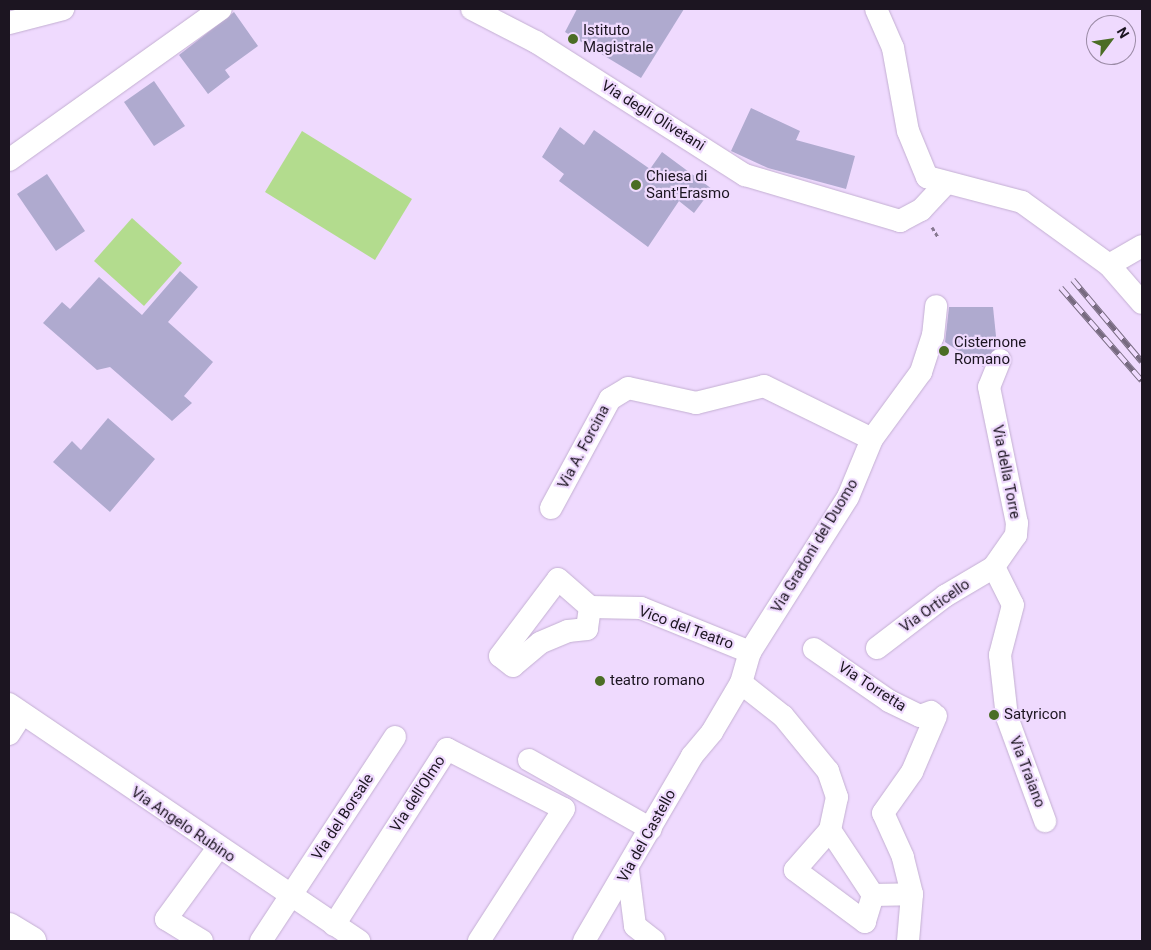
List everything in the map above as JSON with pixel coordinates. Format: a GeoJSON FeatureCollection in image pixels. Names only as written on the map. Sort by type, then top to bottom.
{"type":"FeatureCollection","features":[{"type":"Feature","properties":{"kind":"street"},"geometry":{"type":"LineString","coordinates":[[9,22],[63,9]]}},
{"type":"Feature","properties":{"kind":"street"},"geometry":{"type":"LineString","coordinates":[[9,160],[221,9]]}},
{"type":"Feature","properties":{"kind":"street","name":"Via degli Olivetani"},"geometry":{"type":"LineString","coordinates":[[472,9],[536,42],[745,175],[900,221],[921,210],[945,184]]}},
{"type":"Feature","properties":{"kind":"street"},"geometry":{"type":"LineString","coordinates":[[876,9],[893,48],[918,164],[927,177],[945,184],[1022,202],[1109,265],[1142,303]]}},
{"type":"Feature","properties":{"kind":"street"},"geometry":{"type":"LineString","coordinates":[[1109,265],[1142,246]]}},
{"type":"Feature","properties":{"kind":"street","name":"Via Gradoni del Duomo"},"geometry":{"type":"LineString","coordinates":[[712,732],[741,683],[750,652],[848,497],[872,440],[921,372],[934,336],[936,306]]}},
{"type":"Feature","properties":{"kind":"street","name":"Via della Torre"},"geometry":{"type":"LineString","coordinates":[[994,568],[1016,535],[1017,523],[989,387],[1000,360]]}},
{"type":"Feature","properties":{"kind":"street","name":"Via A. Forcina"},"geometry":{"type":"LineString","coordinates":[[552,508],[610,399],[628,388],[696,403],[764,386],[872,440]]}},
{"type":"Feature","properties":{"kind":"street","name":"Via Traiano"},"geometry":{"type":"LineString","coordinates":[[994,568],[1013,605],[1000,655],[1007,717],[1045,821]]}},
{"type":"Feature","properties":{"kind":"street","name":"Via Orticello"},"geometry":{"type":"LineString","coordinates":[[877,648],[945,596],[994,568]]}},
{"type":"Feature","properties":{"kind":"street","name":"Vico del Teatro"},"geometry":{"type":"LineString","coordinates":[[590,606],[641,608],[750,652]]}},
{"type":"Feature","properties":{"kind":"street","name":"Via Torretta"},"geometry":{"type":"LineString","coordinates":[[814,649],[889,701],[920,716],[933,714],[912,772],[883,813],[903,857],[912,894]]}},
{"type":"Feature","properties":{"kind":"street"},"geometry":{"type":"LineString","coordinates":[[741,683],[783,716],[828,771],[837,798],[830,830],[795,870],[865,922],[873,895],[830,830]]}},
{"type":"Feature","properties":{"kind":"street"},"geometry":{"type":"LineString","coordinates":[[9,734],[15,709]]}},
{"type":"Feature","properties":{"kind":"street","name":"Via Angelo Rubino"},"geometry":{"type":"LineString","coordinates":[[15,709],[218,848],[359,941]]}},
{"type":"Feature","properties":{"kind":"street","name":"Via del Castello"},"geometry":{"type":"LineString","coordinates":[[584,941],[628,871],[692,756],[712,732]]}},
{"type":"Feature","properties":{"kind":"street","name":"Via del Borsale"},"geometry":{"type":"LineString","coordinates":[[261,941],[395,736]]}},
{"type":"Feature","properties":{"kind":"street","name":"Via dell'Olmo"},"geometry":{"type":"LineString","coordinates":[[334,924],[447,749],[564,809],[479,941]]}},
{"type":"Feature","properties":{"kind":"street"},"geometry":{"type":"LineString","coordinates":[[529,760],[651,829]]}},
{"type":"Feature","properties":{"kind":"street"},"geometry":{"type":"LineString","coordinates":[[202,941],[166,920],[218,848]]}},
{"type":"Feature","properties":{"kind":"street"},"geometry":{"type":"LineString","coordinates":[[628,871],[636,926],[654,941]]}},
{"type":"Feature","properties":{"kind":"street"},"geometry":{"type":"LineString","coordinates":[[873,895],[912,894],[908,941]]}},
{"type":"Feature","properties":{"kind":"street"},"geometry":{"type":"LineString","coordinates":[[9,927],[32,941]]}},
{"type":"Feature","properties":{"kind":"green space"},"geometry":{"type":"Polygon","coordinates":[[[302,131],[412,199],[375,260],[265,192],[302,131]]]}},
{"type":"Feature","properties":{"kind":"green space"},"geometry":{"type":"Polygon","coordinates":[[[132,218],[182,263],[144,306],[94,261],[132,218]]]}},
{"type":"Feature","properties":{"kind":"building"},"geometry":{"type":"Polygon","coordinates":[[[577,9],[684,9],[641,78],[565,32],[577,9]]]}},
{"type":"Feature","properties":{"kind":"building"},"geometry":{"type":"Polygon","coordinates":[[[234,12],[258,46],[225,70],[230,77],[208,94],[179,55],[234,12]]]}},
{"type":"Feature","properties":{"kind":"building"},"geometry":{"type":"Polygon","coordinates":[[[154,81],[185,126],[154,146],[124,102],[154,81]]]}},
{"type":"Feature","properties":{"kind":"building"},"geometry":{"type":"Polygon","coordinates":[[[751,108],[800,131],[796,140],[855,156],[846,189],[768,168],[731,151],[751,108]]]}},
{"type":"Feature","properties":{"kind":"building","name":"Chiesa di Sant'Erasmo"},"geometry":{"type":"Polygon","coordinates":[[[560,127],[584,145],[594,130],[650,169],[662,152],[712,189],[694,213],[679,201],[648,247],[559,181],[564,174],[542,157],[560,127]]]}},
{"type":"Feature","properties":{"kind":"building"},"geometry":{"type":"Polygon","coordinates":[[[47,174],[85,231],[56,251],[17,194],[47,174]]]}},
{"type":"Feature","properties":{"kind":"building"},"geometry":{"type":"Polygon","coordinates":[[[180,271],[198,287],[168,322],[213,362],[184,396],[192,403],[172,421],[110,367],[97,370],[43,323],[62,302],[70,309],[99,277],[142,315],[180,271]]]}},
{"type":"Feature","properties":{"kind":"building"},"geometry":{"type":"Polygon","coordinates":[[[949,307],[993,307],[997,346],[983,367],[945,342],[949,307]]]}},
{"type":"Feature","properties":{"kind":"building"},"geometry":{"type":"Polygon","coordinates":[[[108,418],[155,459],[110,512],[53,462],[72,441],[81,450],[108,418]]]}},
{"type":"Feature","properties":{"kind":"railway"},"geometry":{"type":"LineString","coordinates":[[1073,280],[1142,362]]}},
{"type":"Feature","properties":{"kind":"railway"},"geometry":{"type":"LineString","coordinates":[[1061,288],[1142,381]]}},
{"type":"Feature","properties":{"kind":"place","name":"Istituto Magistrale"},"geometry":{"type":"Point","coordinates":[573,39]}},
{"type":"Feature","properties":{"kind":"place","name":"Chiesa di Sant'Erasmo"},"geometry":{"type":"Point","coordinates":[636,185]}},
{"type":"Feature","properties":{"kind":"place","name":"Cisternone Romano"},"geometry":{"type":"Point","coordinates":[944,351]}},
{"type":"Feature","properties":{"kind":"place","name":"teatro romano"},"geometry":{"type":"Point","coordinates":[600,681]}},
{"type":"Feature","properties":{"kind":"place","name":"Satyricon"},"geometry":{"type":"Point","coordinates":[994,715]}}]}
